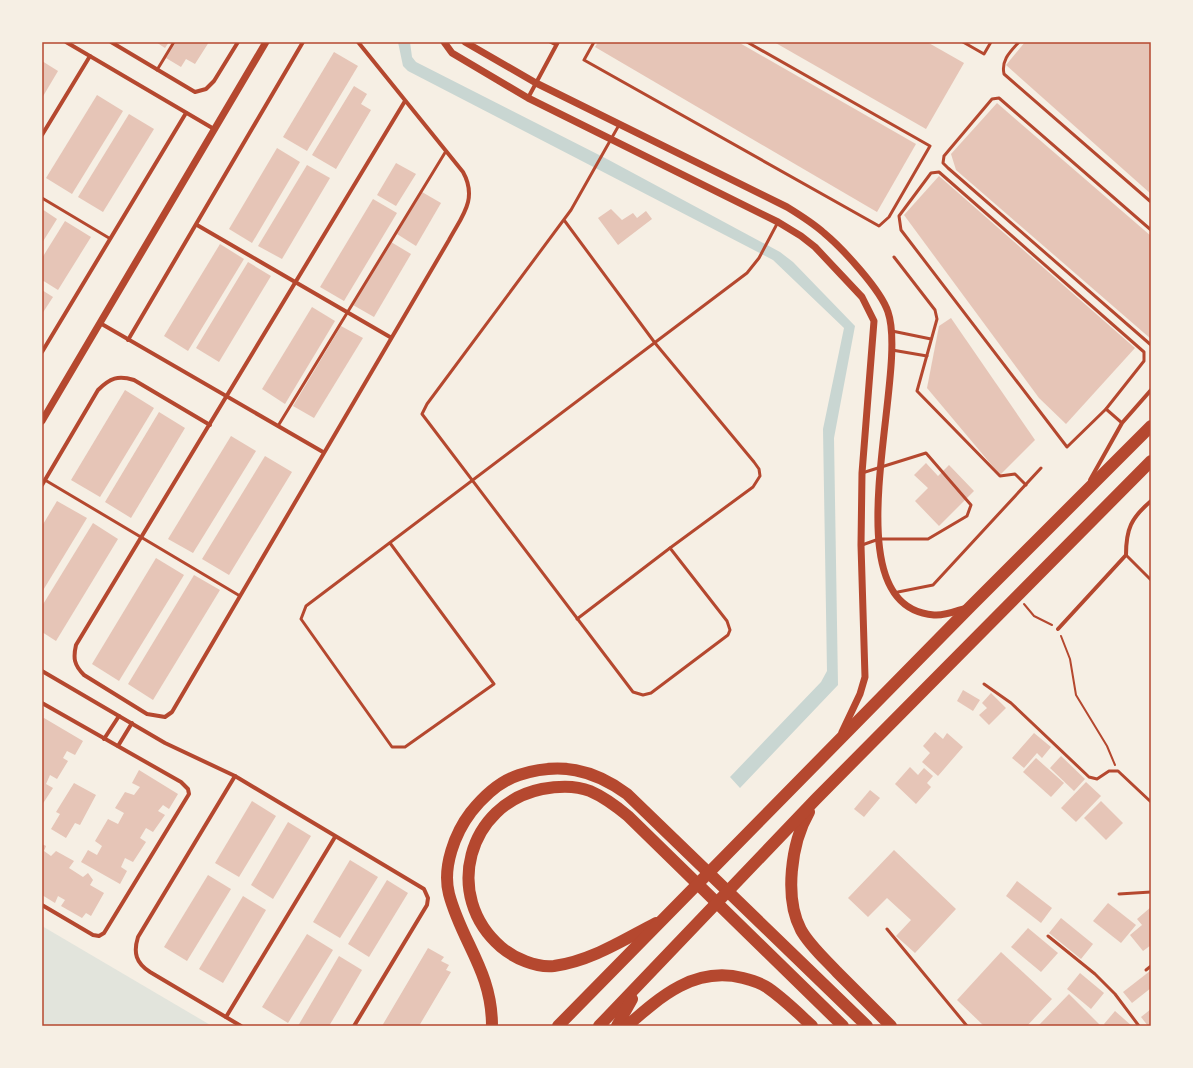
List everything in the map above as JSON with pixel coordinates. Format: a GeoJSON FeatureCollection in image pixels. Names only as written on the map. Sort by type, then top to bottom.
{"type":"FeatureCollection","features":[{"type":"Feature","properties":{"kind":"highway"},"geometry":{"type":"LineString","coordinates":[[558,1026],[666,918],[970,607],[1151,426]]}},
{"type":"Feature","properties":{"kind":"highway"},"geometry":{"type":"LineString","coordinates":[[599,1026],[641,984],[816,799],[1017,595],[1148,465]]}},
{"type":"Feature","properties":{"kind":"highway"},"geometry":{"type":"LineString","coordinates":[[492,1026],[492,1012],[488,989],[478,960],[455,912],[449,893],[448,873],[454,844],[463,823],[477,805],[495,788],[516,776],[541,769],[574,770],[594,774],[611,782],[627,794],[867,1026]]}},
{"type":"Feature","properties":{"kind":"highway"},"geometry":{"type":"LineString","coordinates":[[666,918],[592,956],[552,966],[527,962],[506,952],[490,938],[479,921],[470,901],[467,879],[471,854],[480,834],[494,815],[510,800],[528,792],[550,787],[570,786],[589,791],[607,800],[628,816],[842,1026]]}},
{"type":"Feature","properties":{"kind":"highway"},"geometry":{"type":"LineString","coordinates":[[816,799],[802,823],[796,844],[793,869],[792,887],[794,905],[801,930],[820,955],[891,1026]]}},
{"type":"Feature","properties":{"kind":"highway"},"geometry":{"type":"LineString","coordinates":[[627,1026],[653,1003],[684,983],[707,976],[728,974],[749,979],[767,987],[812,1026]]}},
{"type":"Feature","properties":{"kind":"highway"},"geometry":{"type":"LineString","coordinates":[[617,1026],[641,984]]}},
{"type":"Feature","properties":{"kind":"street"},"geometry":{"type":"LineString","coordinates":[[66,42],[214,129]]}},
{"type":"Feature","properties":{"kind":"street"},"geometry":{"type":"LineString","coordinates":[[111,42],[195,92],[206,89],[214,81],[238,42]]}},
{"type":"Feature","properties":{"kind":"street"},"geometry":{"type":"LineString","coordinates":[[42,421],[266,42]]}},
{"type":"Feature","properties":{"kind":"street"},"geometry":{"type":"LineString","coordinates":[[128,340],[197,225],[303,42]]}},
{"type":"Feature","properties":{"kind":"street"},"geometry":{"type":"LineString","coordinates":[[358,42],[468,180],[470,200],[449,240],[390,337],[172,712],[165,717],[148,714],[84,675],[77,668],[74,654],[76,645],[404,101]]}},
{"type":"Feature","properties":{"kind":"street"},"geometry":{"type":"LineString","coordinates":[[444,42],[452,53],[528,98],[778,222],[801,236],[815,247],[862,297],[874,321],[862,473],[861,545],[865,677],[860,694],[846,726],[831,749]]}},
{"type":"Feature","properties":{"kind":"street"},"geometry":{"type":"LineString","coordinates":[[465,42],[536,83],[787,207],[809,220],[825,233],[873,285],[888,312],[892,331],[892,350],[880,468],[879,539],[882,569],[894,592],[909,609],[924,614],[936,615],[970,607]]}},
{"type":"Feature","properties":{"kind":"street"},"geometry":{"type":"LineString","coordinates":[[528,98],[557,44]]}},
{"type":"Feature","properties":{"kind":"street"},"geometry":{"type":"LineString","coordinates":[[42,136],[90,56]]}},
{"type":"Feature","properties":{"kind":"street"},"geometry":{"type":"LineString","coordinates":[[42,352],[109,238],[186,113]]}},
{"type":"Feature","properties":{"kind":"street"},"geometry":{"type":"LineString","coordinates":[[197,225],[390,337]]}},
{"type":"Feature","properties":{"kind":"street"},"geometry":{"type":"LineString","coordinates":[[100,323],[323,452]]}},
{"type":"Feature","properties":{"kind":"street"},"geometry":{"type":"LineString","coordinates":[[42,485],[98,390],[114,377],[124,377],[134,380],[210,425]]}},
{"type":"Feature","properties":{"kind":"street"},"geometry":{"type":"LineString","coordinates":[[1084,494],[1122,423],[1151,390]]}},
{"type":"Feature","properties":{"kind":"street"},"geometry":{"type":"LineString","coordinates":[[1058,629],[1126,555],[1126,536],[1130,524],[1151,501]]}},
{"type":"Feature","properties":{"kind":"street"},"geometry":{"type":"LineString","coordinates":[[42,670],[182,752],[235,776],[335,837],[419,885],[427,893],[427,905],[354,1026]]}},
{"type":"Feature","properties":{"kind":"street"},"geometry":{"type":"LineString","coordinates":[[42,703],[180,782],[188,789],[189,794],[104,933],[99,936],[93,935],[42,905]]}},
{"type":"Feature","properties":{"kind":"street"},"geometry":{"type":"LineString","coordinates":[[104,739],[119,716]]}},
{"type":"Feature","properties":{"kind":"street"},"geometry":{"type":"LineString","coordinates":[[118,746],[132,723]]}},
{"type":"Feature","properties":{"kind":"street"},"geometry":{"type":"LineString","coordinates":[[235,776],[138,937],[135,946],[137,961],[143,967],[241,1026]]}},
{"type":"Feature","properties":{"kind":"street"},"geometry":{"type":"LineString","coordinates":[[226,1017],[335,837]]}},
{"type":"Feature","properties":{"kind":"lane"},"geometry":{"type":"LineString","coordinates":[[157,70],[174,42]]}},
{"type":"Feature","properties":{"kind":"lane"},"geometry":{"type":"LineString","coordinates":[[550,42],[557,44]]}},
{"type":"Feature","properties":{"kind":"lane"},"geometry":{"type":"LineString","coordinates":[[594,42],[584,60],[879,226],[888,217],[930,146],[747,42]]}},
{"type":"Feature","properties":{"kind":"lane"},"geometry":{"type":"LineString","coordinates":[[963,42],[984,54],[991,42]]}},
{"type":"Feature","properties":{"kind":"lane"},"geometry":{"type":"LineString","coordinates":[[1019,42],[1005,58],[1002,66],[1004,74],[1151,202]]}},
{"type":"Feature","properties":{"kind":"lane"},"geometry":{"type":"LineString","coordinates":[[1151,230],[999,98],[992,99],[944,156],[943,163],[948,168],[1151,345]]}},
{"type":"Feature","properties":{"kind":"lane"},"geometry":{"type":"LineString","coordinates":[[619,124],[592,175],[564,220],[423,409],[422,414],[633,692],[643,695],[651,693],[724,640],[730,630],[727,621],[670,548]]}},
{"type":"Feature","properties":{"kind":"lane"},"geometry":{"type":"LineString","coordinates":[[278,426],[446,151]]}},
{"type":"Feature","properties":{"kind":"lane"},"geometry":{"type":"LineString","coordinates":[[939,172],[1144,352],[1144,361],[1106,409],[1067,448],[901,230],[899,216],[931,173],[939,172]]}},
{"type":"Feature","properties":{"kind":"lane"},"geometry":{"type":"LineString","coordinates":[[42,198],[109,238]]}},
{"type":"Feature","properties":{"kind":"lane"},"geometry":{"type":"LineString","coordinates":[[564,220],[655,343],[754,462],[759,469],[760,476],[753,487],[577,619]]}},
{"type":"Feature","properties":{"kind":"lane"},"geometry":{"type":"LineString","coordinates":[[390,543],[494,684],[405,747],[392,747],[300,619],[306,606],[747,273],[759,258],[778,222]]}},
{"type":"Feature","properties":{"kind":"lane"},"geometry":{"type":"LineString","coordinates":[[894,257],[935,310],[937,319],[917,391],[1000,476],[1016,474],[1026,485]]}},
{"type":"Feature","properties":{"kind":"lane"},"geometry":{"type":"LineString","coordinates":[[892,331],[931,339]]}},
{"type":"Feature","properties":{"kind":"lane"},"geometry":{"type":"LineString","coordinates":[[892,350],[927,356]]}},
{"type":"Feature","properties":{"kind":"lane"},"geometry":{"type":"LineString","coordinates":[[1106,409],[1122,423]]}},
{"type":"Feature","properties":{"kind":"lane"},"geometry":{"type":"LineString","coordinates":[[861,545],[879,539],[928,539],[968,516],[971,505],[926,453],[862,473]]}},
{"type":"Feature","properties":{"kind":"lane"},"geometry":{"type":"LineString","coordinates":[[894,592],[933,585],[1041,468]]}},
{"type":"Feature","properties":{"kind":"lane"},"geometry":{"type":"LineString","coordinates":[[45,480],[240,596]]}},
{"type":"Feature","properties":{"kind":"lane"},"geometry":{"type":"LineString","coordinates":[[1126,555],[1151,580]]}},
{"type":"Feature","properties":{"kind":"lane"},"geometry":{"type":"LineString","coordinates":[[984,684],[1011,703],[1089,776],[1097,779],[1109,771],[1118,772],[1151,802]]}},
{"type":"Feature","properties":{"kind":"lane"},"geometry":{"type":"LineString","coordinates":[[1119,894],[1151,892]]}},
{"type":"Feature","properties":{"kind":"lane"},"geometry":{"type":"LineString","coordinates":[[887,929],[967,1026]]}},
{"type":"Feature","properties":{"kind":"lane"},"geometry":{"type":"LineString","coordinates":[[1048,936],[1095,974],[1115,994],[1139,1026]]}},
{"type":"Feature","properties":{"kind":"lane"},"geometry":{"type":"LineString","coordinates":[[1146,970],[1151,966]]}},
{"type":"Feature","properties":{"kind":"path"},"geometry":{"type":"LineString","coordinates":[[1017,595],[1034,616],[1058,629],[1070,659],[1076,694],[1107,746],[1118,772]]}},
{"type":"Feature","properties":{"kind":"shaded area"},"geometry":{"type":"Polygon","coordinates":[[[398,42],[410,42],[412,57],[416,62],[607,159],[780,252],[793,262],[855,326],[834,438],[838,685],[740,788],[730,777],[821,682],[827,671],[823,429],[844,328],[773,260],[408,71],[403,66],[398,42]]]}},
{"type":"Feature","properties":{"kind":"shaded area"},"geometry":{"type":"Polygon","coordinates":[[[42,926],[212,1026],[42,1026],[42,926]]]}},
{"type":"Feature","properties":{"kind":"building"},"geometry":{"type":"Polygon","coordinates":[[[156,42],[169,42],[165,48],[156,42]]]}},
{"type":"Feature","properties":{"kind":"building"},"geometry":{"type":"Polygon","coordinates":[[[176,42],[209,42],[195,64],[186,59],[181,67],[166,58],[176,42]]]}},
{"type":"Feature","properties":{"kind":"building"},"geometry":{"type":"Polygon","coordinates":[[[598,42],[738,42],[916,144],[877,212],[595,47],[598,42]]]}},
{"type":"Feature","properties":{"kind":"building"},"geometry":{"type":"Polygon","coordinates":[[[774,42],[927,42],[964,63],[926,129],[774,42]]]}},
{"type":"Feature","properties":{"kind":"building"},"geometry":{"type":"Polygon","coordinates":[[[1025,42],[1151,42],[1151,194],[1006,65],[1025,42]]]}},
{"type":"Feature","properties":{"kind":"building"},"geometry":{"type":"Polygon","coordinates":[[[334,52],[358,66],[307,151],[283,137],[334,52]]]}},
{"type":"Feature","properties":{"kind":"building"},"geometry":{"type":"Polygon","coordinates":[[[42,61],[58,71],[42,98],[42,61]]]}},
{"type":"Feature","properties":{"kind":"building"},"geometry":{"type":"Polygon","coordinates":[[[354,86],[367,94],[361,104],[371,110],[336,169],[312,155],[354,86]]]}},
{"type":"Feature","properties":{"kind":"building"},"geometry":{"type":"Polygon","coordinates":[[[97,95],[123,111],[72,194],[46,178],[97,95]]]}},
{"type":"Feature","properties":{"kind":"building"},"geometry":{"type":"Polygon","coordinates":[[[997,103],[1151,236],[1151,339],[956,170],[951,154],[997,103]]]}},
{"type":"Feature","properties":{"kind":"building"},"geometry":{"type":"Polygon","coordinates":[[[129,114],[154,129],[103,212],[78,197],[129,114]]]}},
{"type":"Feature","properties":{"kind":"building"},"geometry":{"type":"Polygon","coordinates":[[[277,148],[300,162],[252,243],[229,229],[277,148]]]}},
{"type":"Feature","properties":{"kind":"building"},"geometry":{"type":"Polygon","coordinates":[[[396,163],[416,174],[396,206],[377,195],[396,163]]]}},
{"type":"Feature","properties":{"kind":"building"},"geometry":{"type":"Polygon","coordinates":[[[307,165],[330,178],[282,259],[258,246],[307,165]]]}},
{"type":"Feature","properties":{"kind":"building"},"geometry":{"type":"Polygon","coordinates":[[[939,176],[1135,348],[1066,424],[1039,398],[904,215],[939,176]]]}},
{"type":"Feature","properties":{"kind":"building"},"geometry":{"type":"Polygon","coordinates":[[[422,192],[441,203],[416,246],[397,234],[422,192]]]}},
{"type":"Feature","properties":{"kind":"building"},"geometry":{"type":"Polygon","coordinates":[[[373,199],[397,213],[344,301],[320,287],[373,199]]]}},
{"type":"Feature","properties":{"kind":"building"},"geometry":{"type":"Polygon","coordinates":[[[42,209],[57,219],[42,243],[42,209]]]}},
{"type":"Feature","properties":{"kind":"building"},"geometry":{"type":"Polygon","coordinates":[[[611,209],[622,220],[633,213],[637,218],[646,211],[652,219],[618,245],[598,218],[611,209]]]}},
{"type":"Feature","properties":{"kind":"building"},"geometry":{"type":"Polygon","coordinates":[[[65,221],[91,237],[58,290],[42,280],[42,258],[65,221]]]}},
{"type":"Feature","properties":{"kind":"building"},"geometry":{"type":"Polygon","coordinates":[[[391,242],[411,254],[374,317],[353,305],[391,242]]]}},
{"type":"Feature","properties":{"kind":"building"},"geometry":{"type":"Polygon","coordinates":[[[220,244],[244,259],[188,351],[164,336],[220,244]]]}},
{"type":"Feature","properties":{"kind":"building"},"geometry":{"type":"Polygon","coordinates":[[[248,262],[271,276],[219,362],[196,348],[248,262]]]}},
{"type":"Feature","properties":{"kind":"building"},"geometry":{"type":"Polygon","coordinates":[[[42,290],[53,297],[42,314],[42,290]]]}},
{"type":"Feature","properties":{"kind":"building"},"geometry":{"type":"Polygon","coordinates":[[[312,307],[335,321],[285,404],[262,389],[312,307]]]}},
{"type":"Feature","properties":{"kind":"building"},"geometry":{"type":"Polygon","coordinates":[[[951,318],[1035,440],[1000,475],[927,388],[939,326],[951,318]]]}},
{"type":"Feature","properties":{"kind":"building"},"geometry":{"type":"Polygon","coordinates":[[[341,326],[363,338],[314,418],[293,406],[341,326]]]}},
{"type":"Feature","properties":{"kind":"building"},"geometry":{"type":"Polygon","coordinates":[[[125,390],[154,408],[100,497],[71,480],[125,390]]]}},
{"type":"Feature","properties":{"kind":"building"},"geometry":{"type":"Polygon","coordinates":[[[159,412],[185,428],[131,518],[105,502],[159,412]]]}},
{"type":"Feature","properties":{"kind":"building"},"geometry":{"type":"Polygon","coordinates":[[[231,436],[256,451],[193,553],[168,539],[231,436]]]}},
{"type":"Feature","properties":{"kind":"building"},"geometry":{"type":"Polygon","coordinates":[[[265,456],[292,472],[229,575],[202,559],[265,456]]]}},
{"type":"Feature","properties":{"kind":"building"},"geometry":{"type":"Polygon","coordinates":[[[926,463],[938,476],[949,465],[974,491],[939,526],[915,501],[928,488],[914,475],[926,463]]]}},
{"type":"Feature","properties":{"kind":"building"},"geometry":{"type":"Polygon","coordinates":[[[57,501],[87,518],[42,592],[42,526],[57,501]]]}},
{"type":"Feature","properties":{"kind":"building"},"geometry":{"type":"Polygon","coordinates":[[[93,523],[118,539],[56,641],[42,632],[42,606],[93,523]]]}},
{"type":"Feature","properties":{"kind":"building"},"geometry":{"type":"Polygon","coordinates":[[[156,558],[184,575],[119,681],[92,664],[156,558]]]}},
{"type":"Feature","properties":{"kind":"building"},"geometry":{"type":"Polygon","coordinates":[[[194,575],[220,590],[153,700],[128,684],[194,575]]]}},
{"type":"Feature","properties":{"kind":"building"},"geometry":{"type":"Polygon","coordinates":[[[963,690],[980,700],[973,711],[957,701],[963,690]]]}},
{"type":"Feature","properties":{"kind":"building"},"geometry":{"type":"Polygon","coordinates":[[[991,693],[1006,708],[989,725],[979,715],[987,708],[982,703],[991,693]]]}},
{"type":"Feature","properties":{"kind":"building"},"geometry":{"type":"Polygon","coordinates":[[[44,718],[83,741],[75,755],[67,751],[63,758],[68,761],[57,779],[50,775],[46,784],[53,788],[42,805],[42,720],[44,718]]]}},
{"type":"Feature","properties":{"kind":"building"},"geometry":{"type":"Polygon","coordinates":[[[935,732],[943,739],[947,733],[963,747],[938,776],[922,762],[930,753],[923,746],[935,732]]]}},
{"type":"Feature","properties":{"kind":"building"},"geometry":{"type":"Polygon","coordinates":[[[1034,733],[1051,747],[1042,758],[1037,753],[1024,768],[1012,758],[1034,733]]]}},
{"type":"Feature","properties":{"kind":"building"},"geometry":{"type":"Polygon","coordinates":[[[1061,756],[1085,779],[1074,791],[1050,768],[1061,756]]]}},
{"type":"Feature","properties":{"kind":"building"},"geometry":{"type":"Polygon","coordinates":[[[1036,758],[1064,783],[1051,797],[1023,772],[1036,758]]]}},
{"type":"Feature","properties":{"kind":"building"},"geometry":{"type":"Polygon","coordinates":[[[910,767],[918,775],[924,768],[933,776],[927,783],[931,787],[916,804],[895,784],[910,767]]]}},
{"type":"Feature","properties":{"kind":"building"},"geometry":{"type":"Polygon","coordinates":[[[139,770],[178,794],[169,809],[163,805],[158,811],[165,815],[153,832],[146,828],[140,838],[146,842],[133,862],[125,858],[121,867],[127,871],[120,884],[81,862],[88,850],[97,855],[102,846],[95,841],[108,819],[118,824],[124,813],[115,808],[125,792],[134,795],[140,787],[132,783],[139,770]]]}},
{"type":"Feature","properties":{"kind":"building"},"geometry":{"type":"Polygon","coordinates":[[[1086,782],[1101,796],[1076,822],[1061,808],[1086,782]]]}},
{"type":"Feature","properties":{"kind":"building"},"geometry":{"type":"Polygon","coordinates":[[[74,783],[96,795],[80,825],[75,823],[66,838],[51,829],[60,814],[56,812],[74,783]]]}},
{"type":"Feature","properties":{"kind":"building"},"geometry":{"type":"Polygon","coordinates":[[[870,790],[880,798],[864,817],[854,809],[870,790]]]}},
{"type":"Feature","properties":{"kind":"building"},"geometry":{"type":"Polygon","coordinates":[[[252,801],[276,816],[239,877],[215,863],[252,801]]]}},
{"type":"Feature","properties":{"kind":"building"},"geometry":{"type":"Polygon","coordinates":[[[1101,801],[1123,823],[1106,840],[1084,818],[1101,801]]]}},
{"type":"Feature","properties":{"kind":"building"},"geometry":{"type":"Polygon","coordinates":[[[288,822],[311,836],[273,899],[251,885],[288,822]]]}},
{"type":"Feature","properties":{"kind":"building"},"geometry":{"type":"Polygon","coordinates":[[[42,844],[46,846],[44,851],[51,856],[56,851],[74,861],[69,868],[83,877],[88,873],[93,880],[90,885],[104,893],[91,916],[86,913],[82,918],[61,906],[65,900],[58,896],[55,903],[42,895],[42,844]]]}},
{"type":"Feature","properties":{"kind":"building"},"geometry":{"type":"Polygon","coordinates":[[[894,850],[956,909],[915,953],[896,936],[911,920],[887,898],[868,917],[848,898],[894,850]]]}},
{"type":"Feature","properties":{"kind":"building"},"geometry":{"type":"Polygon","coordinates":[[[350,860],[378,877],[340,938],[313,922],[350,860]]]}},
{"type":"Feature","properties":{"kind":"building"},"geometry":{"type":"Polygon","coordinates":[[[208,875],[231,889],[187,961],[164,947],[208,875]]]}},
{"type":"Feature","properties":{"kind":"building"},"geometry":{"type":"Polygon","coordinates":[[[387,880],[408,893],[369,957],[348,944],[387,880]]]}},
{"type":"Feature","properties":{"kind":"building"},"geometry":{"type":"Polygon","coordinates":[[[1017,881],[1052,908],[1041,923],[1006,896],[1017,881]]]}},
{"type":"Feature","properties":{"kind":"building"},"geometry":{"type":"Polygon","coordinates":[[[243,896],[266,910],[223,983],[199,969],[243,896]]]}},
{"type":"Feature","properties":{"kind":"building"},"geometry":{"type":"Polygon","coordinates":[[[1108,903],[1136,925],[1121,943],[1093,921],[1108,903]]]}},
{"type":"Feature","properties":{"kind":"building"},"geometry":{"type":"Polygon","coordinates":[[[1151,907],[1151,945],[1143,951],[1130,935],[1142,925],[1137,919],[1151,907]]]}},
{"type":"Feature","properties":{"kind":"building"},"geometry":{"type":"Polygon","coordinates":[[[1061,918],[1093,944],[1081,959],[1049,933],[1061,918]]]}},
{"type":"Feature","properties":{"kind":"building"},"geometry":{"type":"Polygon","coordinates":[[[1028,928],[1058,953],[1041,972],[1011,947],[1028,928]]]}},
{"type":"Feature","properties":{"kind":"building"},"geometry":{"type":"Polygon","coordinates":[[[307,934],[333,950],[288,1023],[262,1007],[307,934]]]}},
{"type":"Feature","properties":{"kind":"building"},"geometry":{"type":"Polygon","coordinates":[[[428,948],[444,957],[441,961],[449,965],[446,970],[451,972],[419,1026],[382,1026],[428,948]]]}},
{"type":"Feature","properties":{"kind":"building"},"geometry":{"type":"Polygon","coordinates":[[[1001,952],[1052,999],[1027,1026],[984,1026],[957,1000],[1001,952]]]}},
{"type":"Feature","properties":{"kind":"building"},"geometry":{"type":"Polygon","coordinates":[[[339,956],[362,970],[338,1011],[329,1026],[298,1026],[339,956]]]}},
{"type":"Feature","properties":{"kind":"building"},"geometry":{"type":"Polygon","coordinates":[[[1150,971],[1151,988],[1132,1003],[1123,992],[1150,971]]]}},
{"type":"Feature","properties":{"kind":"building"},"geometry":{"type":"Polygon","coordinates":[[[1080,973],[1104,993],[1091,1009],[1067,989],[1080,973]]]}},
{"type":"Feature","properties":{"kind":"building"},"geometry":{"type":"Polygon","coordinates":[[[1069,994],[1101,1026],[1038,1026],[1069,994]]]}},
{"type":"Feature","properties":{"kind":"building"},"geometry":{"type":"Polygon","coordinates":[[[1151,1009],[1151,1026],[1148,1026],[1141,1017],[1151,1009]]]}},
{"type":"Feature","properties":{"kind":"building"},"geometry":{"type":"Polygon","coordinates":[[[1115,1011],[1132,1026],[1106,1026],[1104,1024],[1115,1011]]]}}]}
